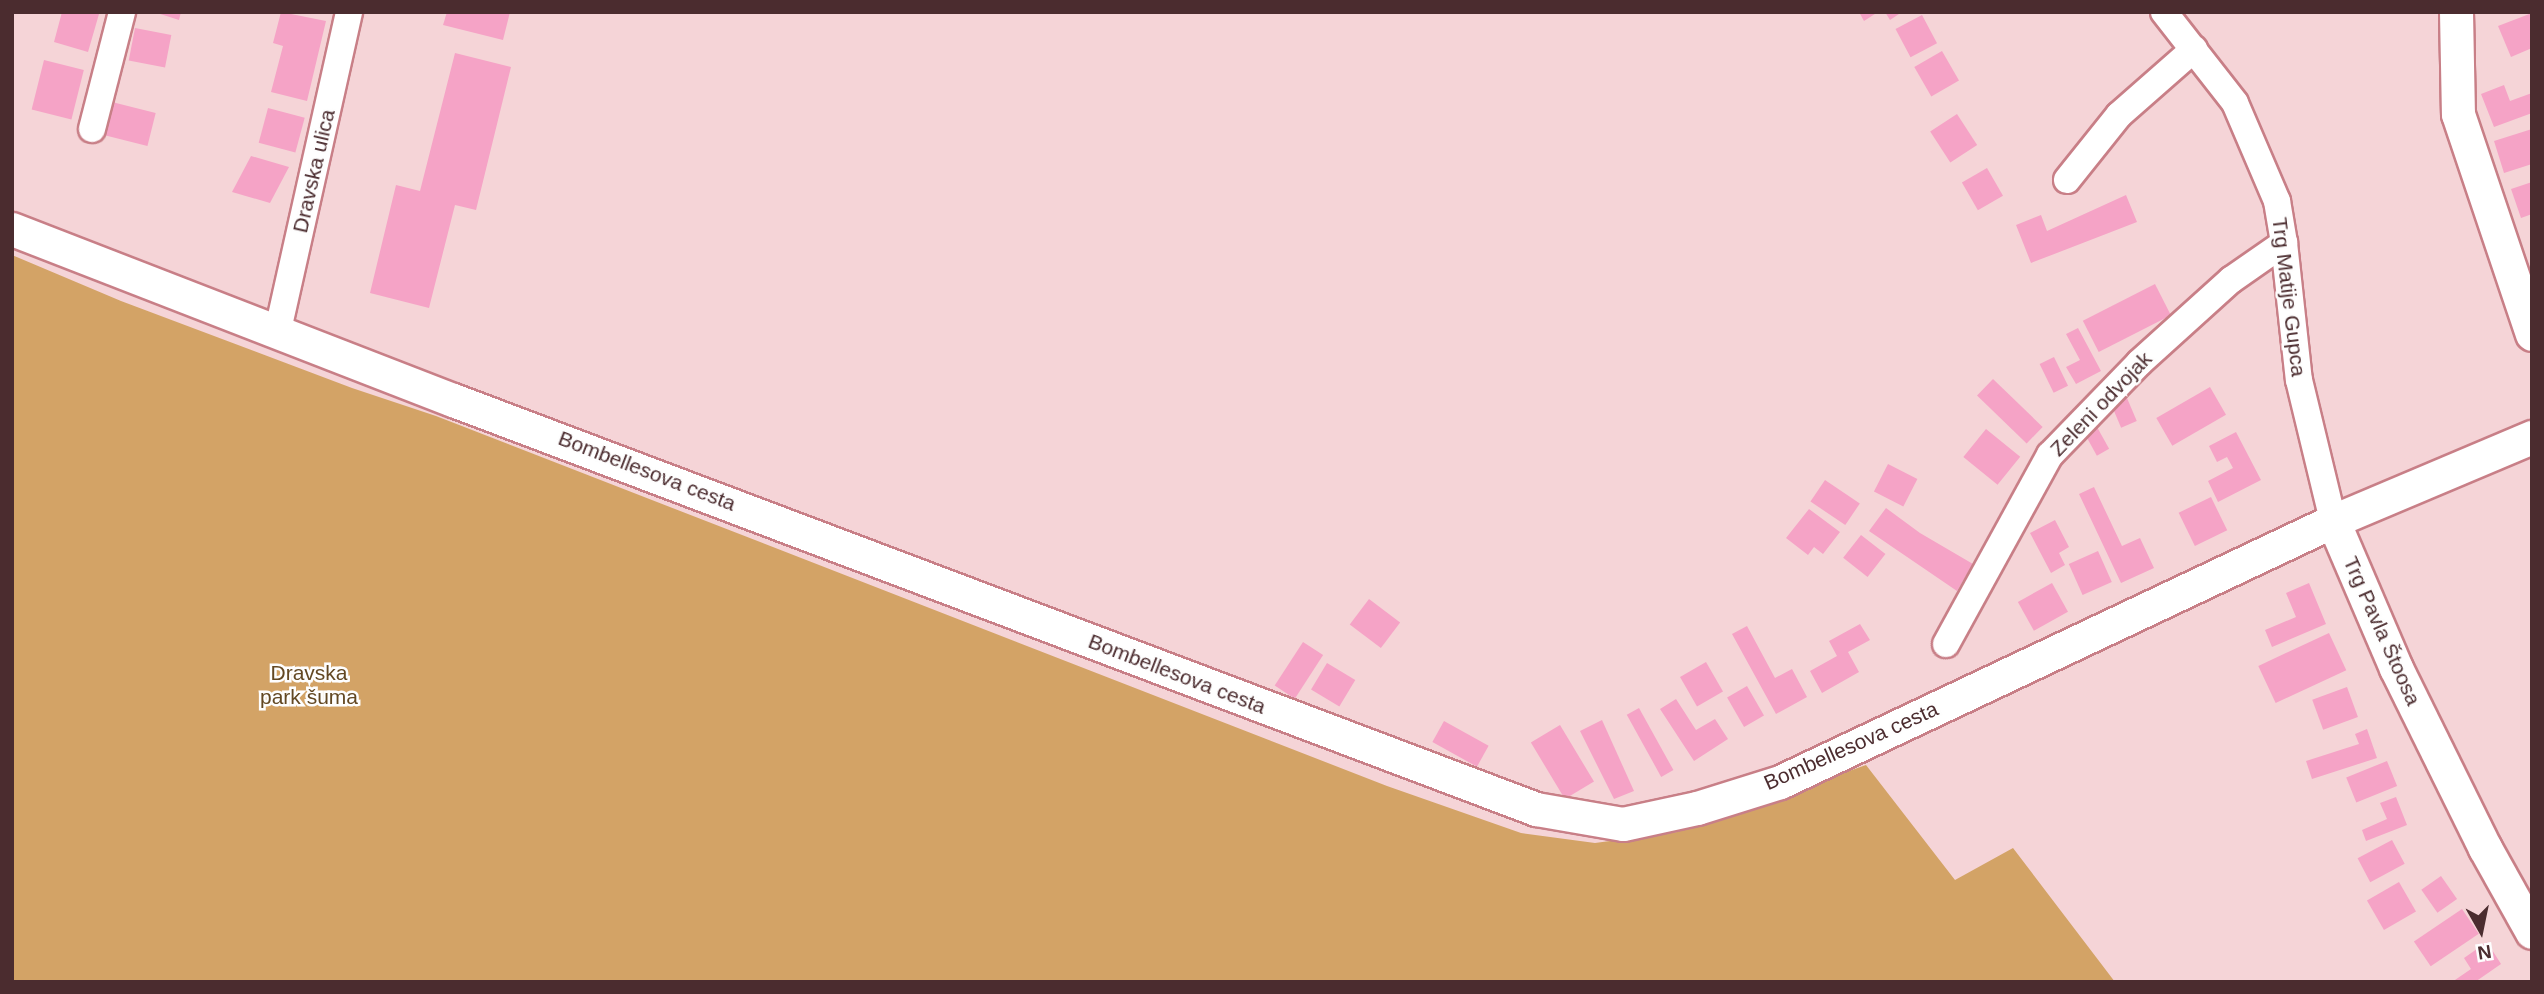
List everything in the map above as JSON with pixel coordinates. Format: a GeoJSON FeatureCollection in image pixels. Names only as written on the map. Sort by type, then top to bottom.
{"type":"FeatureCollection","features":[{"type":"Feature","properties":{"kind":"street"},"geometry":{"type":"LineString","coordinates":[[92,130],[122,12]]}},
{"type":"Feature","properties":{"kind":"street","name":"Dravska ulica"},"geometry":{"type":"LineString","coordinates":[[278,330],[349,12]]}},
{"type":"Feature","properties":{"kind":"street","name":"Trg Matije Gupca"},"geometry":{"type":"LineString","coordinates":[[2164,12],[2235,103],[2277,201],[2299,380],[2333,521]]}},
{"type":"Feature","properties":{"kind":"street"},"geometry":{"type":"LineString","coordinates":[[2456,12],[2458,114],[2532,334]]}},
{"type":"Feature","properties":{"kind":"street"},"geometry":{"type":"LineString","coordinates":[[2067,180],[2119,115],[2194,48]]}},
{"type":"Feature","properties":{"kind":"street","name":"Bombellesova cesta"},"geometry":{"type":"LineString","coordinates":[[12,229],[453,400],[1536,809],[1623,824],[1697,808],[1780,782],[2333,521]]}},
{"type":"Feature","properties":{"kind":"street","name":"Zeleni odvojak"},"geometry":{"type":"LineString","coordinates":[[1946,644],[2050,455],[2139,363],[2200,307],[2231,280],[2284,243]]}},
{"type":"Feature","properties":{"kind":"street"},"geometry":{"type":"LineString","coordinates":[[2333,521],[2532,437]]}},
{"type":"Feature","properties":{"kind":"street","name":"Trg Pavla Štoosa"},"geometry":{"type":"LineString","coordinates":[[2333,521],[2396,668],[2485,848],[2532,932]]}},
{"type":"Feature","properties":{"kind":"green space","name":"Dravska park šuma"},"geometry":{"type":"Polygon","coordinates":[[[12,255],[121,301],[352,388],[436,416],[1387,786],[1521,833],[1595,843],[1677,832],[1866,765],[1955,880],[2013,848],[2115,982],[12,982],[12,255]]]}},
{"type":"Feature","properties":{"kind":"building"},"geometry":{"type":"Polygon","coordinates":[[[62,12],[99,14],[88,52],[54,42],[62,12]]]}},
{"type":"Feature","properties":{"kind":"building"},"geometry":{"type":"Polygon","coordinates":[[[154,12],[181,12],[179,20],[154,12]]]}},
{"type":"Feature","properties":{"kind":"building"},"geometry":{"type":"Polygon","coordinates":[[[281,12],[326,21],[307,101],[271,92],[283,46],[273,43],[281,12]]]}},
{"type":"Feature","properties":{"kind":"building"},"geometry":{"type":"Polygon","coordinates":[[[447,12],[510,12],[503,40],[443,25],[447,12]]]}},
{"type":"Feature","properties":{"kind":"building"},"geometry":{"type":"Polygon","coordinates":[[[1859,12],[1878,12],[1864,21],[1859,12]]]}},
{"type":"Feature","properties":{"kind":"building"},"geometry":{"type":"Polygon","coordinates":[[[1885,12],[1902,12],[1890,20],[1885,12]]]}},
{"type":"Feature","properties":{"kind":"building"},"geometry":{"type":"Polygon","coordinates":[[[2532,13],[2532,48],[2511,57],[2498,26],[2532,13]]]}},
{"type":"Feature","properties":{"kind":"building"},"geometry":{"type":"Polygon","coordinates":[[[1922,15],[1937,43],[1911,57],[1896,29],[1922,15]]]}},
{"type":"Feature","properties":{"kind":"building"},"geometry":{"type":"Polygon","coordinates":[[[135,28],[171,35],[165,67],[129,60],[135,28]]]}},
{"type":"Feature","properties":{"kind":"building"},"geometry":{"type":"Polygon","coordinates":[[[1942,51],[1959,80],[1931,96],[1914,67],[1942,51]]]}},
{"type":"Feature","properties":{"kind":"building"},"geometry":{"type":"Polygon","coordinates":[[[455,53],[511,67],[476,210],[455,205],[429,308],[370,293],[396,185],[420,191],[455,53]]]}},
{"type":"Feature","properties":{"kind":"building"},"geometry":{"type":"Polygon","coordinates":[[[44,60],[84,70],[71,119],[32,109],[44,60]]]}},
{"type":"Feature","properties":{"kind":"building"},"geometry":{"type":"Polygon","coordinates":[[[2504,85],[2510,101],[2532,93],[2532,113],[2494,127],[2481,94],[2504,85]]]}},
{"type":"Feature","properties":{"kind":"building"},"geometry":{"type":"Polygon","coordinates":[[[112,102],[156,113],[147,146],[104,135],[112,102]]]}},
{"type":"Feature","properties":{"kind":"building"},"geometry":{"type":"Polygon","coordinates":[[[268,108],[305,118],[295,153],[259,143],[268,108]]]}},
{"type":"Feature","properties":{"kind":"building"},"geometry":{"type":"Polygon","coordinates":[[[1957,114],[1977,145],[1950,162],[1930,131],[1957,114]]]}},
{"type":"Feature","properties":{"kind":"building"},"geometry":{"type":"Polygon","coordinates":[[[2532,129],[2532,164],[2504,173],[2494,141],[2532,129]]]}},
{"type":"Feature","properties":{"kind":"building"},"geometry":{"type":"Polygon","coordinates":[[[251,156],[289,167],[270,203],[232,192],[251,156]]]}},
{"type":"Feature","properties":{"kind":"building"},"geometry":{"type":"Polygon","coordinates":[[[1987,168],[2003,196],[1978,210],[1962,182],[1987,168]]]}},
{"type":"Feature","properties":{"kind":"building"},"geometry":{"type":"Polygon","coordinates":[[[2532,182],[2532,214],[2521,218],[2511,189],[2532,182]]]}},
{"type":"Feature","properties":{"kind":"building"},"geometry":{"type":"Polygon","coordinates":[[[2126,195],[2137,222],[2031,263],[2016,225],[2041,215],[2047,231],[2126,195]]]}},
{"type":"Feature","properties":{"kind":"building"},"geometry":{"type":"Polygon","coordinates":[[[2155,284],[2171,315],[2099,352],[2083,321],[2155,284]]]}},
{"type":"Feature","properties":{"kind":"building"},"geometry":{"type":"Polygon","coordinates":[[[2078,328],[2101,371],[2076,384],[2066,367],[2080,360],[2066,334],[2078,328]]]}},
{"type":"Feature","properties":{"kind":"building"},"geometry":{"type":"Polygon","coordinates":[[[2054,357],[2068,386],[2054,393],[2040,364],[2054,357]]]}},
{"type":"Feature","properties":{"kind":"building"},"geometry":{"type":"Polygon","coordinates":[[[1993,379],[2043,427],[2027,443],[1977,396],[1993,379]]]}},
{"type":"Feature","properties":{"kind":"building"},"geometry":{"type":"Polygon","coordinates":[[[2210,387],[2226,415],[2172,446],[2156,418],[2210,387]]]}},
{"type":"Feature","properties":{"kind":"building"},"geometry":{"type":"Polygon","coordinates":[[[2127,398],[2137,421],[2121,428],[2111,405],[2127,398]]]}},
{"type":"Feature","properties":{"kind":"building"},"geometry":{"type":"Polygon","coordinates":[[[2097,427],[2109,449],[2097,456],[2085,434],[2097,427]]]}},
{"type":"Feature","properties":{"kind":"building"},"geometry":{"type":"Polygon","coordinates":[[[1986,429],[2020,457],[1998,485],[1963,457],[1986,429]]]}},
{"type":"Feature","properties":{"kind":"building"},"geometry":{"type":"Polygon","coordinates":[[[2236,432],[2261,480],[2218,502],[2208,481],[2233,468],[2227,457],[2217,462],[2209,446],[2236,432]]]}},
{"type":"Feature","properties":{"kind":"building"},"geometry":{"type":"Polygon","coordinates":[[[1888,464],[1917,479],[1903,507],[1874,492],[1888,464]]]}},
{"type":"Feature","properties":{"kind":"building"},"geometry":{"type":"Polygon","coordinates":[[[1825,480],[1860,503],[1845,525],[1810,502],[1825,480]]]}},
{"type":"Feature","properties":{"kind":"building"},"geometry":{"type":"Polygon","coordinates":[[[2094,487],[2122,546],[2140,538],[2154,568],[2121,583],[2079,494],[2094,487]]]}},
{"type":"Feature","properties":{"kind":"building"},"geometry":{"type":"Polygon","coordinates":[[[2211,497],[2227,530],[2195,546],[2179,513],[2211,497]]]}},
{"type":"Feature","properties":{"kind":"building"},"geometry":{"type":"Polygon","coordinates":[[[1886,508],[1920,533],[1973,564],[1957,591],[1869,531],[1886,508]]]}},
{"type":"Feature","properties":{"kind":"building"},"geometry":{"type":"Polygon","coordinates":[[[1809,509],[1840,532],[1823,554],[1814,547],[1808,555],[1786,538],[1809,509]]]}},
{"type":"Feature","properties":{"kind":"building"},"geometry":{"type":"Polygon","coordinates":[[[2055,520],[2069,547],[2059,553],[2065,565],[2051,573],[2030,533],[2055,520]]]}},
{"type":"Feature","properties":{"kind":"building"},"geometry":{"type":"Polygon","coordinates":[[[1861,535],[1885,554],[1868,577],[1843,558],[1861,535]]]}},
{"type":"Feature","properties":{"kind":"building"},"geometry":{"type":"Polygon","coordinates":[[[2098,551],[2112,582],[2083,595],[2069,564],[2098,551]]]}},
{"type":"Feature","properties":{"kind":"building"},"geometry":{"type":"Polygon","coordinates":[[[2052,583],[2068,612],[2034,631],[2018,602],[2052,583]]]}},
{"type":"Feature","properties":{"kind":"building"},"geometry":{"type":"Polygon","coordinates":[[[2309,583],[2326,624],[2272,647],[2265,630],[2296,617],[2286,593],[2309,583]]]}},
{"type":"Feature","properties":{"kind":"building"},"geometry":{"type":"Polygon","coordinates":[[[1369,599],[1400,622],[1381,648],[1350,625],[1369,599]]]}},
{"type":"Feature","properties":{"kind":"building"},"geometry":{"type":"Polygon","coordinates":[[[1860,624],[1870,640],[1848,652],[1859,672],[1822,693],[1810,671],[1837,656],[1829,641],[1860,624]]]}},
{"type":"Feature","properties":{"kind":"building"},"geometry":{"type":"Polygon","coordinates":[[[1747,626],[1775,678],[1792,669],[1807,697],[1776,714],[1732,634],[1747,626]]]}},
{"type":"Feature","properties":{"kind":"building"},"geometry":{"type":"Polygon","coordinates":[[[2329,633],[2346,670],[2276,703],[2258,666],[2329,633]]]}},
{"type":"Feature","properties":{"kind":"building"},"geometry":{"type":"Polygon","coordinates":[[[1303,642],[1323,655],[1295,699],[1275,686],[1303,642]]]}},
{"type":"Feature","properties":{"kind":"building"},"geometry":{"type":"Polygon","coordinates":[[[1706,662],[1723,691],[1697,706],[1680,677],[1706,662]]]}},
{"type":"Feature","properties":{"kind":"building"},"geometry":{"type":"Polygon","coordinates":[[[1327,663],[1355,680],[1339,707],[1311,690],[1327,663]]]}},
{"type":"Feature","properties":{"kind":"building"},"geometry":{"type":"Polygon","coordinates":[[[1747,686],[1764,715],[1744,727],[1727,698],[1747,686]]]}},
{"type":"Feature","properties":{"kind":"building"},"geometry":{"type":"Polygon","coordinates":[[[2347,687],[2358,717],[2323,730],[2312,700],[2347,687]]]}},
{"type":"Feature","properties":{"kind":"building"},"geometry":{"type":"Polygon","coordinates":[[[1676,699],[1696,730],[1715,719],[1728,739],[1694,761],[1660,709],[1676,699]]]}},
{"type":"Feature","properties":{"kind":"building"},"geometry":{"type":"Polygon","coordinates":[[[1639,708],[1673,770],[1661,777],[1627,715],[1639,708]]]}},
{"type":"Feature","properties":{"kind":"building"},"geometry":{"type":"Polygon","coordinates":[[[1602,720],[1634,791],[1614,799],[1580,731],[1602,720]]]}},
{"type":"Feature","properties":{"kind":"building"},"geometry":{"type":"Polygon","coordinates":[[[1444,721],[1489,746],[1477,767],[1432,742],[1444,721]]]}},
{"type":"Feature","properties":{"kind":"building"},"geometry":{"type":"Polygon","coordinates":[[[1560,725],[1594,782],[1565,799],[1531,743],[1560,725]]]}},
{"type":"Feature","properties":{"kind":"building"},"geometry":{"type":"Polygon","coordinates":[[[2367,729],[2377,758],[2312,779],[2306,761],[2359,744],[2355,734],[2367,729]]]}},
{"type":"Feature","properties":{"kind":"building"},"geometry":{"type":"Polygon","coordinates":[[[2387,761],[2397,786],[2356,803],[2346,777],[2387,761]]]}},
{"type":"Feature","properties":{"kind":"building"},"geometry":{"type":"Polygon","coordinates":[[[2396,797],[2407,825],[2366,841],[2362,830],[2387,819],[2380,803],[2396,797]]]}},
{"type":"Feature","properties":{"kind":"building"},"geometry":{"type":"Polygon","coordinates":[[[2392,840],[2405,864],[2370,882],[2358,858],[2392,840]]]}},
{"type":"Feature","properties":{"kind":"building"},"geometry":{"type":"Polygon","coordinates":[[[2441,876],[2457,899],[2437,913],[2421,890],[2441,876]]]}},
{"type":"Feature","properties":{"kind":"building"},"geometry":{"type":"Polygon","coordinates":[[[2399,882],[2416,911],[2384,930],[2367,900],[2399,882]]]}},
{"type":"Feature","properties":{"kind":"building"},"geometry":{"type":"Polygon","coordinates":[[[2462,909],[2479,934],[2431,966],[2414,941],[2462,909]]]}},
{"type":"Feature","properties":{"kind":"building"},"geometry":{"type":"Polygon","coordinates":[[[2487,942],[2501,964],[2475,982],[2452,982],[2471,969],[2464,958],[2487,942]]]}}]}
